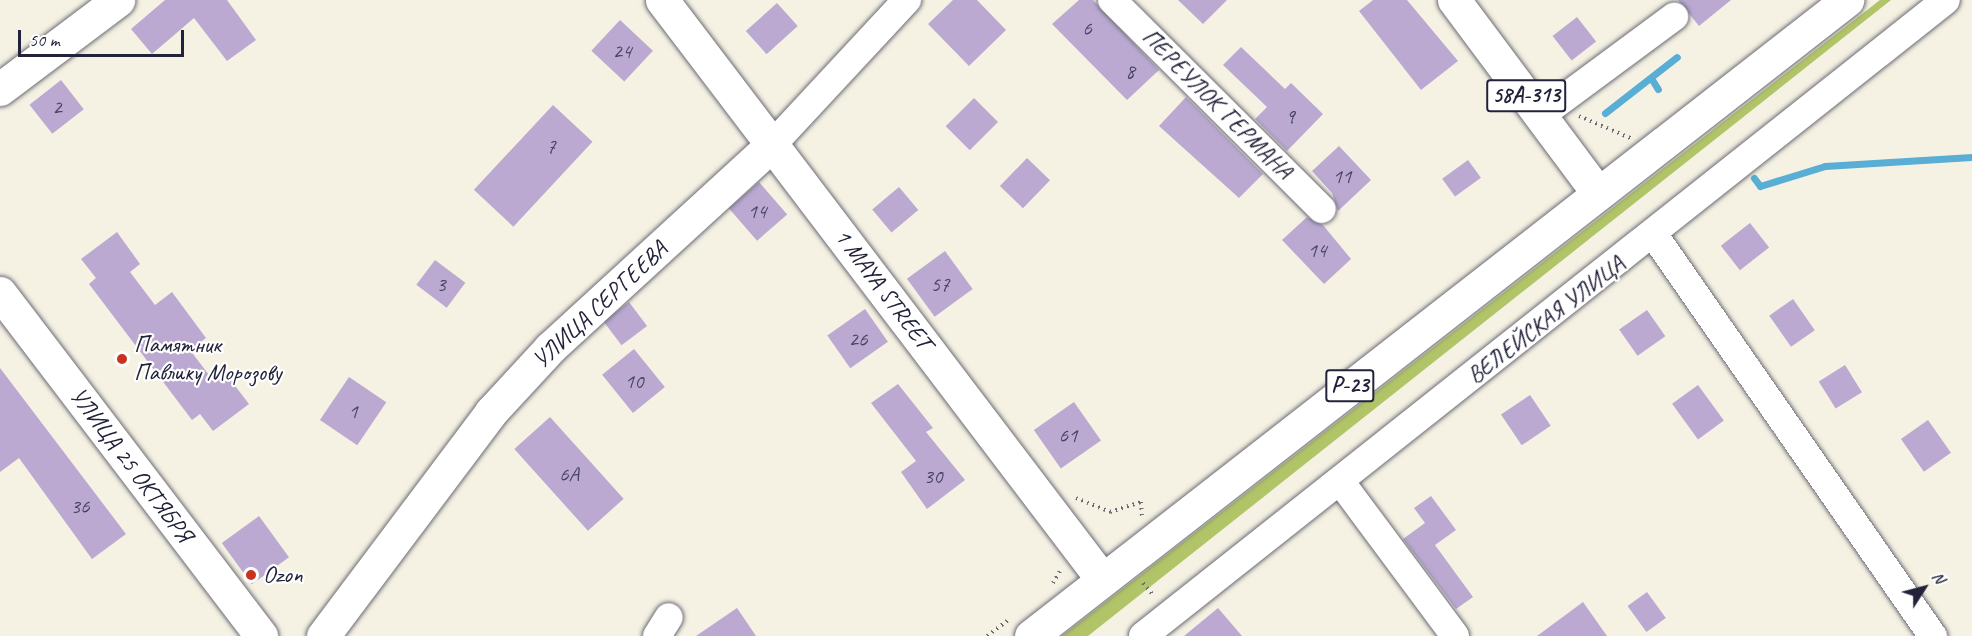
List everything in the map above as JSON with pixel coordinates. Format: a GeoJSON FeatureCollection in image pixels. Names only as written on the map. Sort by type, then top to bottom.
{"type":"FeatureCollection","features":[{"type":"Feature","properties":{"kind":"main road"},"geometry":{"type":"LineString","coordinates":[[0,89],[118,0]]}},
{"type":"Feature","properties":{"kind":"main road","name":"1 MAYA STREET"},"geometry":{"type":"LineString","coordinates":[[662,0],[1102,579]]}},
{"type":"Feature","properties":{"kind":"main road","name":"58А-313"},"geometry":{"type":"LineString","coordinates":[[1454,0],[1598,192]]}},
{"type":"Feature","properties":{"kind":"main road","name":"Р-23"},"geometry":{"type":"LineString","coordinates":[[1031,636],[1847,0]]}},
{"type":"Feature","properties":{"kind":"main road","name":"УЛИЦА СЕРГЕЕВА"},"geometry":{"type":"LineString","coordinates":[[323,636],[498,404],[550,348],[773,144]]}},
{"type":"Feature","properties":{"kind":"main road","name":"УЛИЦА 25 ОКТЯБРЯ"},"geometry":{"type":"LineString","coordinates":[[0,293],[261,636]]}},
{"type":"Feature","properties":{"kind":"street","name":"УЛИЦА СЕРГЕЕВА"},"geometry":{"type":"LineString","coordinates":[[773,144],[907,0]]}},
{"type":"Feature","properties":{"kind":"street","name":"ПЕРЕУЛОК ГЕРМАНА"},"geometry":{"type":"LineString","coordinates":[[1112,0],[1322,209]]}},
{"type":"Feature","properties":{"kind":"street","name":"ВЕЛЕЙСКАЯ УЛИЦА"},"geometry":{"type":"LineString","coordinates":[[1143,636],[1654,235],[1946,0]]}},
{"type":"Feature","properties":{"kind":"street"},"geometry":{"type":"LineString","coordinates":[[1540,116],[1674,17]]}},
{"type":"Feature","properties":{"kind":"street"},"geometry":{"type":"LineString","coordinates":[[1654,235],[1933,636]]}},
{"type":"Feature","properties":{"kind":"street"},"geometry":{"type":"LineString","coordinates":[[1340,482],[1455,636]]}},
{"type":"Feature","properties":{"kind":"path"},"geometry":{"type":"LineString","coordinates":[[1069,491],[1110,512],[1141,502],[1144,548],[1143,583],[1169,616]]}},
{"type":"Feature","properties":{"kind":"green space"},"geometry":{"type":"Polygon","coordinates":[[[1880,0],[1891,0],[1088,636],[1062,636],[1880,0]]]}},
{"type":"Feature","properties":{"kind":"building"},"geometry":{"type":"Polygon","coordinates":[[[165,0],[227,0],[256,40],[227,61],[194,18],[152,54],[131,29],[165,0]]]}},
{"type":"Feature","properties":{"kind":"building"},"geometry":{"type":"Polygon","coordinates":[[[953,0],[977,0],[1006,30],[969,66],[928,24],[953,0]]]}},
{"type":"Feature","properties":{"kind":"building"},"geometry":{"type":"Polygon","coordinates":[[[1079,0],[1093,0],[1159,70],[1127,100],[1052,24],[1079,0]]]}},
{"type":"Feature","properties":{"kind":"building"},"geometry":{"type":"Polygon","coordinates":[[[1178,0],[1227,0],[1203,24],[1178,0]]]}},
{"type":"Feature","properties":{"kind":"building"},"geometry":{"type":"Polygon","coordinates":[[[1373,0],[1407,0],[1458,61],[1421,90],[1359,11],[1373,0]]]}},
{"type":"Feature","properties":{"kind":"building"},"geometry":{"type":"Polygon","coordinates":[[[1678,0],[1731,0],[1699,26],[1678,0]]]}},
{"type":"Feature","properties":{"kind":"building"},"geometry":{"type":"Polygon","coordinates":[[[777,3],[798,26],[767,54],[746,31],[777,3]]]}},
{"type":"Feature","properties":{"kind":"building"},"geometry":{"type":"Polygon","coordinates":[[[1577,17],[1596,41],[1572,61],[1553,36],[1577,17]]]}},
{"type":"Feature","properties":{"kind":"building"},"geometry":{"type":"Polygon","coordinates":[[[620,20],[653,51],[624,81],[591,51],[620,20]]]}},
{"type":"Feature","properties":{"kind":"building"},"geometry":{"type":"Polygon","coordinates":[[[1241,47],[1285,89],[1291,83],[1323,114],[1287,151],[1255,119],[1267,107],[1223,65],[1241,47]]]}},
{"type":"Feature","properties":{"kind":"building"},"geometry":{"type":"Polygon","coordinates":[[[61,80],[84,109],[52,134],[29,105],[61,80]]]}},
{"type":"Feature","properties":{"kind":"building"},"geometry":{"type":"Polygon","coordinates":[[[1186,97],[1263,174],[1239,198],[1159,126],[1186,97]]]}},
{"type":"Feature","properties":{"kind":"building"},"geometry":{"type":"Polygon","coordinates":[[[974,98],[998,122],[970,150],[946,126],[974,98]]]}},
{"type":"Feature","properties":{"kind":"building"},"geometry":{"type":"Polygon","coordinates":[[[553,105],[592,142],[513,227],[474,190],[553,105]]]}},
{"type":"Feature","properties":{"kind":"building"},"geometry":{"type":"Polygon","coordinates":[[[1339,146],[1371,180],[1338,211],[1332,193],[1312,171],[1339,146]]]}},
{"type":"Feature","properties":{"kind":"building"},"geometry":{"type":"Polygon","coordinates":[[[1027,158],[1050,180],[1023,208],[1000,186],[1027,158]]]}},
{"type":"Feature","properties":{"kind":"building"},"geometry":{"type":"Polygon","coordinates":[[[1468,160],[1481,178],[1455,197],[1442,179],[1468,160]]]}},
{"type":"Feature","properties":{"kind":"building"},"geometry":{"type":"Polygon","coordinates":[[[759,182],[787,214],[757,241],[729,208],[759,182]]]}},
{"type":"Feature","properties":{"kind":"building"},"geometry":{"type":"Polygon","coordinates":[[[899,187],[918,210],[891,232],[872,209],[899,187]]]}},
{"type":"Feature","properties":{"kind":"building"},"geometry":{"type":"Polygon","coordinates":[[[1307,217],[1323,225],[1351,259],[1324,284],[1282,240],[1307,217]]]}},
{"type":"Feature","properties":{"kind":"building"},"geometry":{"type":"Polygon","coordinates":[[[1750,223],[1769,247],[1740,270],[1721,246],[1750,223]]]}},
{"type":"Feature","properties":{"kind":"building"},"geometry":{"type":"Polygon","coordinates":[[[117,232],[140,264],[130,272],[155,305],[172,292],[206,338],[190,350],[215,383],[226,374],[249,404],[213,431],[200,414],[192,420],[89,284],[96,278],[81,259],[117,232]]]}},
{"type":"Feature","properties":{"kind":"building"},"geometry":{"type":"Polygon","coordinates":[[[945,251],[973,289],[935,317],[907,279],[945,251]]]}},
{"type":"Feature","properties":{"kind":"building"},"geometry":{"type":"Polygon","coordinates":[[[435,260],[465,283],[447,308],[416,285],[435,260]]]}},
{"type":"Feature","properties":{"kind":"building"},"geometry":{"type":"Polygon","coordinates":[[[1793,299],[1815,330],[1791,347],[1769,316],[1793,299]]]}},
{"type":"Feature","properties":{"kind":"building"},"geometry":{"type":"Polygon","coordinates":[[[629,302],[647,326],[621,345],[603,321],[629,302]]]}},
{"type":"Feature","properties":{"kind":"building"},"geometry":{"type":"Polygon","coordinates":[[[865,309],[888,342],[850,368],[827,335],[865,309]]]}},
{"type":"Feature","properties":{"kind":"building"},"geometry":{"type":"Polygon","coordinates":[[[1647,310],[1665,336],[1638,356],[1619,330],[1647,310]]]}},
{"type":"Feature","properties":{"kind":"building"},"geometry":{"type":"Polygon","coordinates":[[[634,349],[665,387],[633,413],[602,375],[634,349]]]}},
{"type":"Feature","properties":{"kind":"building"},"geometry":{"type":"Polygon","coordinates":[[[1845,365],[1862,392],[1836,409],[1819,381],[1845,365]]]}},
{"type":"Feature","properties":{"kind":"building"},"geometry":{"type":"Polygon","coordinates":[[[0,368],[126,534],[92,559],[19,458],[0,472],[0,368]]]}},
{"type":"Feature","properties":{"kind":"building"},"geometry":{"type":"Polygon","coordinates":[[[349,377],[386,402],[357,445],[320,420],[349,377]]]}},
{"type":"Feature","properties":{"kind":"building"},"geometry":{"type":"Polygon","coordinates":[[[898,384],[933,428],[926,432],[965,480],[927,509],[901,472],[916,461],[871,403],[898,384]]]}},
{"type":"Feature","properties":{"kind":"building"},"geometry":{"type":"Polygon","coordinates":[[[1698,385],[1724,421],[1698,439],[1672,404],[1698,385]]]}},
{"type":"Feature","properties":{"kind":"building"},"geometry":{"type":"Polygon","coordinates":[[[1530,395],[1551,426],[1522,445],[1501,415],[1530,395]]]}},
{"type":"Feature","properties":{"kind":"building"},"geometry":{"type":"Polygon","coordinates":[[[1074,402],[1101,441],[1061,469],[1034,430],[1074,402]]]}},
{"type":"Feature","properties":{"kind":"building"},"geometry":{"type":"Polygon","coordinates":[[[550,417],[624,499],[588,531],[514,449],[550,417]]]}},
{"type":"Feature","properties":{"kind":"building"},"geometry":{"type":"Polygon","coordinates":[[[1928,420],[1951,453],[1924,472],[1901,439],[1928,420]]]}},
{"type":"Feature","properties":{"kind":"building"},"geometry":{"type":"Polygon","coordinates":[[[1431,496],[1456,530],[1435,545],[1473,597],[1456,609],[1403,539],[1425,523],[1414,508],[1431,496]]]}},
{"type":"Feature","properties":{"kind":"building"},"geometry":{"type":"Polygon","coordinates":[[[259,516],[289,557],[252,584],[222,543],[259,516]]]}},
{"type":"Feature","properties":{"kind":"building"},"geometry":{"type":"Polygon","coordinates":[[[1647,592],[1666,618],[1646,632],[1628,606],[1647,592]]]}},
{"type":"Feature","properties":{"kind":"building"},"geometry":{"type":"Polygon","coordinates":[[[1583,602],[1607,636],[1537,636],[1583,602]]]}},
{"type":"Feature","properties":{"kind":"building"},"geometry":{"type":"Polygon","coordinates":[[[737,608],[756,636],[696,636],[737,608]]]}},
{"type":"Feature","properties":{"kind":"building"},"geometry":{"type":"Polygon","coordinates":[[[1218,608],[1242,636],[1184,636],[1218,608]]]}},
{"type":"Feature","properties":{"kind":"waterway"},"geometry":{"type":"LineString","coordinates":[[1605,113],[1677,57]]}},
{"type":"Feature","properties":{"kind":"waterway"},"geometry":{"type":"LineString","coordinates":[[1651,78],[1658,89]]}},
{"type":"Feature","properties":{"kind":"waterway"},"geometry":{"type":"LineString","coordinates":[[1754,178],[1760,186],[1825,166],[1972,157]]}},
{"type":"Feature","properties":{"kind":"place","name":"Памятник Павлику Морозову"},"geometry":{"type":"Point","coordinates":[122,359]}},
{"type":"Feature","properties":{"kind":"place","name":"Ozon"},"geometry":{"type":"Point","coordinates":[251,575]}}]}
